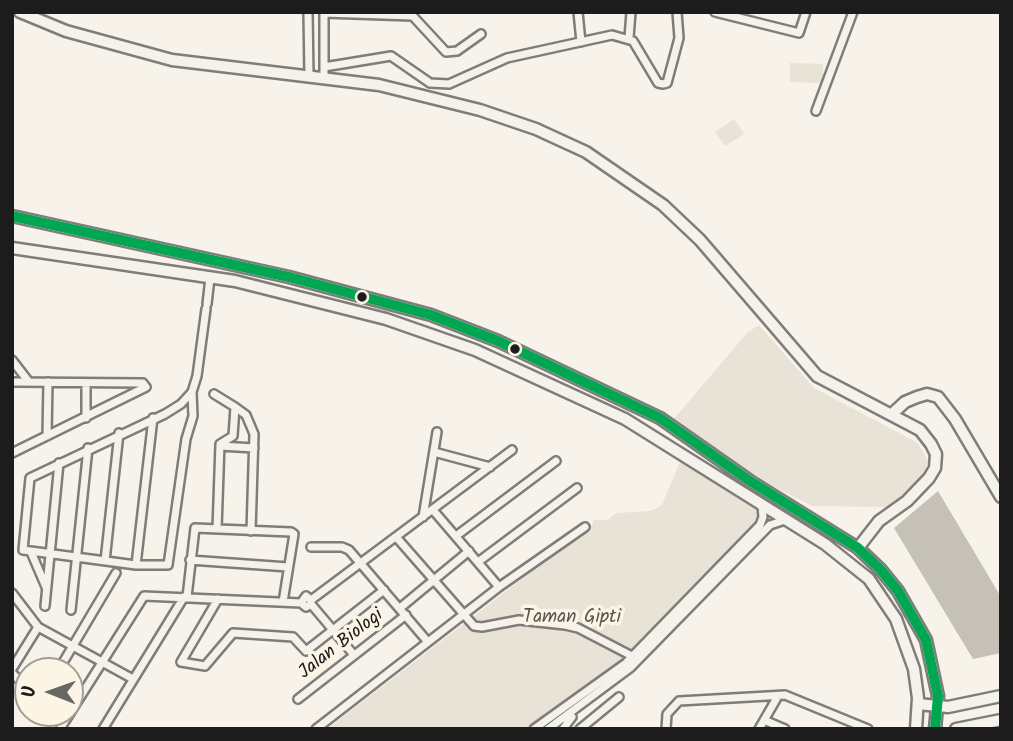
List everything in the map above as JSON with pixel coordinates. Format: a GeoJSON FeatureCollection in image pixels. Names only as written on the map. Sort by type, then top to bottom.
{"type":"FeatureCollection","features":[{"type":"Feature","properties":{"kind":"main road"},"geometry":{"type":"LineString","coordinates":[[20,12],[66,31],[172,60],[309,76],[324,72],[379,85],[480,110],[536,129],[586,152],[663,205],[700,240],[817,376],[920,430],[936,454],[935,468],[907,501],[879,520],[858,548]]}},
{"type":"Feature","properties":{"kind":"main road"},"geometry":{"type":"LineString","coordinates":[[12,216],[289,277],[431,315],[498,341],[660,418],[750,481],[858,548],[898,591],[917,622],[934,667],[938,706],[935,729]]}},
{"type":"Feature","properties":{"kind":"main road"},"geometry":{"type":"LineString","coordinates":[[12,248],[210,278],[285,293],[424,331],[542,379],[625,419],[849,560],[883,597],[906,643],[914,669],[919,728]]}},
{"type":"Feature","properties":{"kind":"main road"},"geometry":{"type":"LineString","coordinates":[[285,293],[289,277]]}},
{"type":"Feature","properties":{"kind":"main road"},"geometry":{"type":"LineString","coordinates":[[424,331],[431,315]]}},
{"type":"Feature","properties":{"kind":"main road"},"geometry":{"type":"LineString","coordinates":[[892,414],[905,402],[917,397],[927,394],[938,397],[955,419],[1001,497]]}},
{"type":"Feature","properties":{"kind":"main road"},"geometry":{"type":"LineString","coordinates":[[918,704],[948,707],[1001,696]]}},
{"type":"Feature","properties":{"kind":"main road"},"geometry":{"type":"LineString","coordinates":[[956,729],[1001,720]]}},
{"type":"Feature","properties":{"kind":"street"},"geometry":{"type":"LineString","coordinates":[[308,12],[309,76]]}},
{"type":"Feature","properties":{"kind":"street"},"geometry":{"type":"LineString","coordinates":[[578,12],[581,42]]}},
{"type":"Feature","properties":{"kind":"street"},"geometry":{"type":"LineString","coordinates":[[629,38],[631,12]]}},
{"type":"Feature","properties":{"kind":"street"},"geometry":{"type":"LineString","coordinates":[[481,34],[457,51],[446,52],[411,14],[324,13],[324,72],[391,56],[430,83],[449,84],[461,82],[507,58],[612,35],[629,38],[642,52],[658,83],[667,82],[679,38],[677,12]]}},
{"type":"Feature","properties":{"kind":"street"},"geometry":{"type":"LineString","coordinates":[[715,12],[799,33],[806,12]]}},
{"type":"Feature","properties":{"kind":"street"},"geometry":{"type":"LineString","coordinates":[[817,111],[853,12]]}},
{"type":"Feature","properties":{"kind":"street"},"geometry":{"type":"LineString","coordinates":[[192,391],[177,407],[88,448],[29,480],[21,546],[31,552],[136,565],[163,567],[169,563],[186,439],[193,416],[192,391],[197,376],[210,278]]}},
{"type":"Feature","properties":{"kind":"street"},"geometry":{"type":"LineString","coordinates":[[12,360],[29,382]]}},
{"type":"Feature","properties":{"kind":"street"},"geometry":{"type":"LineString","coordinates":[[12,382],[146,386],[12,453]]}},
{"type":"Feature","properties":{"kind":"street"},"geometry":{"type":"LineString","coordinates":[[47,436],[48,382]]}},
{"type":"Feature","properties":{"kind":"street"},"geometry":{"type":"LineString","coordinates":[[86,383],[86,418]]}},
{"type":"Feature","properties":{"kind":"street"},"geometry":{"type":"LineString","coordinates":[[214,394],[246,415],[253,426],[251,531]]}},
{"type":"Feature","properties":{"kind":"street"},"geometry":{"type":"LineString","coordinates":[[217,529],[220,446],[221,442],[233,436],[235,407]]}},
{"type":"Feature","properties":{"kind":"street"},"geometry":{"type":"LineString","coordinates":[[136,565],[153,418]]}},
{"type":"Feature","properties":{"kind":"street"},"geometry":{"type":"LineString","coordinates":[[423,517],[437,432]]}},
{"type":"Feature","properties":{"kind":"street"},"geometry":{"type":"LineString","coordinates":[[105,561],[119,433]]}},
{"type":"Feature","properties":{"kind":"street"},"geometry":{"type":"LineString","coordinates":[[220,446],[254,448]]}},
{"type":"Feature","properties":{"kind":"street"},"geometry":{"type":"LineString","coordinates":[[71,610],[88,448]]}},
{"type":"Feature","properties":{"kind":"street"},"geometry":{"type":"LineString","coordinates":[[84,688],[140,598],[150,595],[283,602],[301,603],[306,607],[361,562],[397,538],[512,450]]}},
{"type":"Feature","properties":{"kind":"street"},"geometry":{"type":"LineString","coordinates":[[434,452],[490,467]]}},
{"type":"Feature","properties":{"kind":"street"},"geometry":{"type":"LineString","coordinates":[[456,536],[556,461]]}},
{"type":"Feature","properties":{"kind":"street"},"geometry":{"type":"LineString","coordinates":[[45,606],[59,463]]}},
{"type":"Feature","properties":{"kind":"street"},"geometry":{"type":"LineString","coordinates":[[478,562],[577,488]]}},
{"type":"Feature","properties":{"kind":"street"},"geometry":{"type":"LineString","coordinates":[[548,729],[630,668],[647,645],[760,525],[763,517],[761,506]]}},
{"type":"Feature","properties":{"kind":"street"},"geometry":{"type":"LineString","coordinates":[[433,510],[499,587]]}},
{"type":"Feature","properties":{"kind":"street"},"geometry":{"type":"LineString","coordinates":[[534,729],[647,645],[770,525],[785,520]]}},
{"type":"Feature","properties":{"kind":"street"},"geometry":{"type":"LineString","coordinates":[[316,729],[499,587],[585,527]]}},
{"type":"Feature","properties":{"kind":"street"},"geometry":{"type":"LineString","coordinates":[[105,728],[186,597],[194,529],[294,533],[283,602]]}},
{"type":"Feature","properties":{"kind":"street"},"geometry":{"type":"LineString","coordinates":[[397,538],[477,627],[519,620],[565,625],[632,656]]}},
{"type":"Feature","properties":{"kind":"street"},"geometry":{"type":"LineString","coordinates":[[312,547],[344,547],[361,562],[428,642]]}},
{"type":"Feature","properties":{"kind":"street","name":"Jalan Biologi"},"geometry":{"type":"LineString","coordinates":[[400,608],[469,551]]}},
{"type":"Feature","properties":{"kind":"street"},"geometry":{"type":"LineString","coordinates":[[31,552],[46,588]]}},
{"type":"Feature","properties":{"kind":"street"},"geometry":{"type":"LineString","coordinates":[[190,561],[288,567]]}},
{"type":"Feature","properties":{"kind":"street"},"geometry":{"type":"LineString","coordinates":[[66,657],[116,573]]}},
{"type":"Feature","properties":{"kind":"street"},"geometry":{"type":"LineString","coordinates":[[218,599],[181,659],[184,664],[205,666],[233,633],[291,637],[306,651],[384,590]]}},
{"type":"Feature","properties":{"kind":"street"},"geometry":{"type":"LineString","coordinates":[[12,593],[14,605],[38,627],[133,680]]}},
{"type":"Feature","properties":{"kind":"street"},"geometry":{"type":"LineString","coordinates":[[311,602],[354,655]]}},
{"type":"Feature","properties":{"kind":"street","name":"Jalan Biologi"},"geometry":{"type":"LineString","coordinates":[[298,699],[406,615]]}},
{"type":"Feature","properties":{"kind":"street"},"geometry":{"type":"LineString","coordinates":[[12,671],[38,627]]}},
{"type":"Feature","properties":{"kind":"street"},"geometry":{"type":"LineString","coordinates":[[758,729],[778,696]]}},
{"type":"Feature","properties":{"kind":"street"},"geometry":{"type":"LineString","coordinates":[[666,729],[667,714],[679,701],[778,696],[791,696],[869,729]]}},
{"type":"Feature","properties":{"kind":"street"},"geometry":{"type":"LineString","coordinates":[[580,729],[619,697]]}},
{"type":"Feature","properties":{"kind":"street"},"geometry":{"type":"LineString","coordinates":[[563,729],[564,723],[586,701]]}},
{"type":"Feature","properties":{"kind":"street"},"geometry":{"type":"LineString","coordinates":[[764,720],[785,729]]}},
{"type":"Feature","properties":{"kind":"green space"},"geometry":{"type":"Polygon","coordinates":[[[790,63],[823,64],[823,83],[790,82],[790,63]]]}},
{"type":"Feature","properties":{"kind":"green space"},"geometry":{"type":"Polygon","coordinates":[[[734,119],[744,134],[725,146],[715,132],[734,119]]]}},
{"type":"Feature","properties":{"kind":"green space"},"geometry":{"type":"Polygon","coordinates":[[[759,325],[814,388],[918,443],[928,461],[925,470],[907,494],[886,507],[812,506],[757,478],[673,420],[748,332],[759,325]]]}},
{"type":"Feature","properties":{"kind":"green space","name":"Taman Gipti"},"geometry":{"type":"Polygon","coordinates":[[[680,462],[755,508],[758,516],[633,650],[611,668],[527,729],[327,729],[592,525],[594,520],[607,520],[617,513],[651,511],[662,505],[680,462]]]}},
{"type":"Feature","properties":{"kind":"shaded area"},"geometry":{"type":"Polygon","coordinates":[[[938,491],[1001,597],[1001,653],[973,659],[894,528],[938,491]]]}},
{"type":"Feature","properties":{"kind":"transit line"},"geometry":{"type":"LineString","coordinates":[[12,216],[289,277],[431,315],[498,341],[660,418],[750,481],[858,548],[881,570],[898,591],[926,640],[938,696],[935,729]]}}]}
